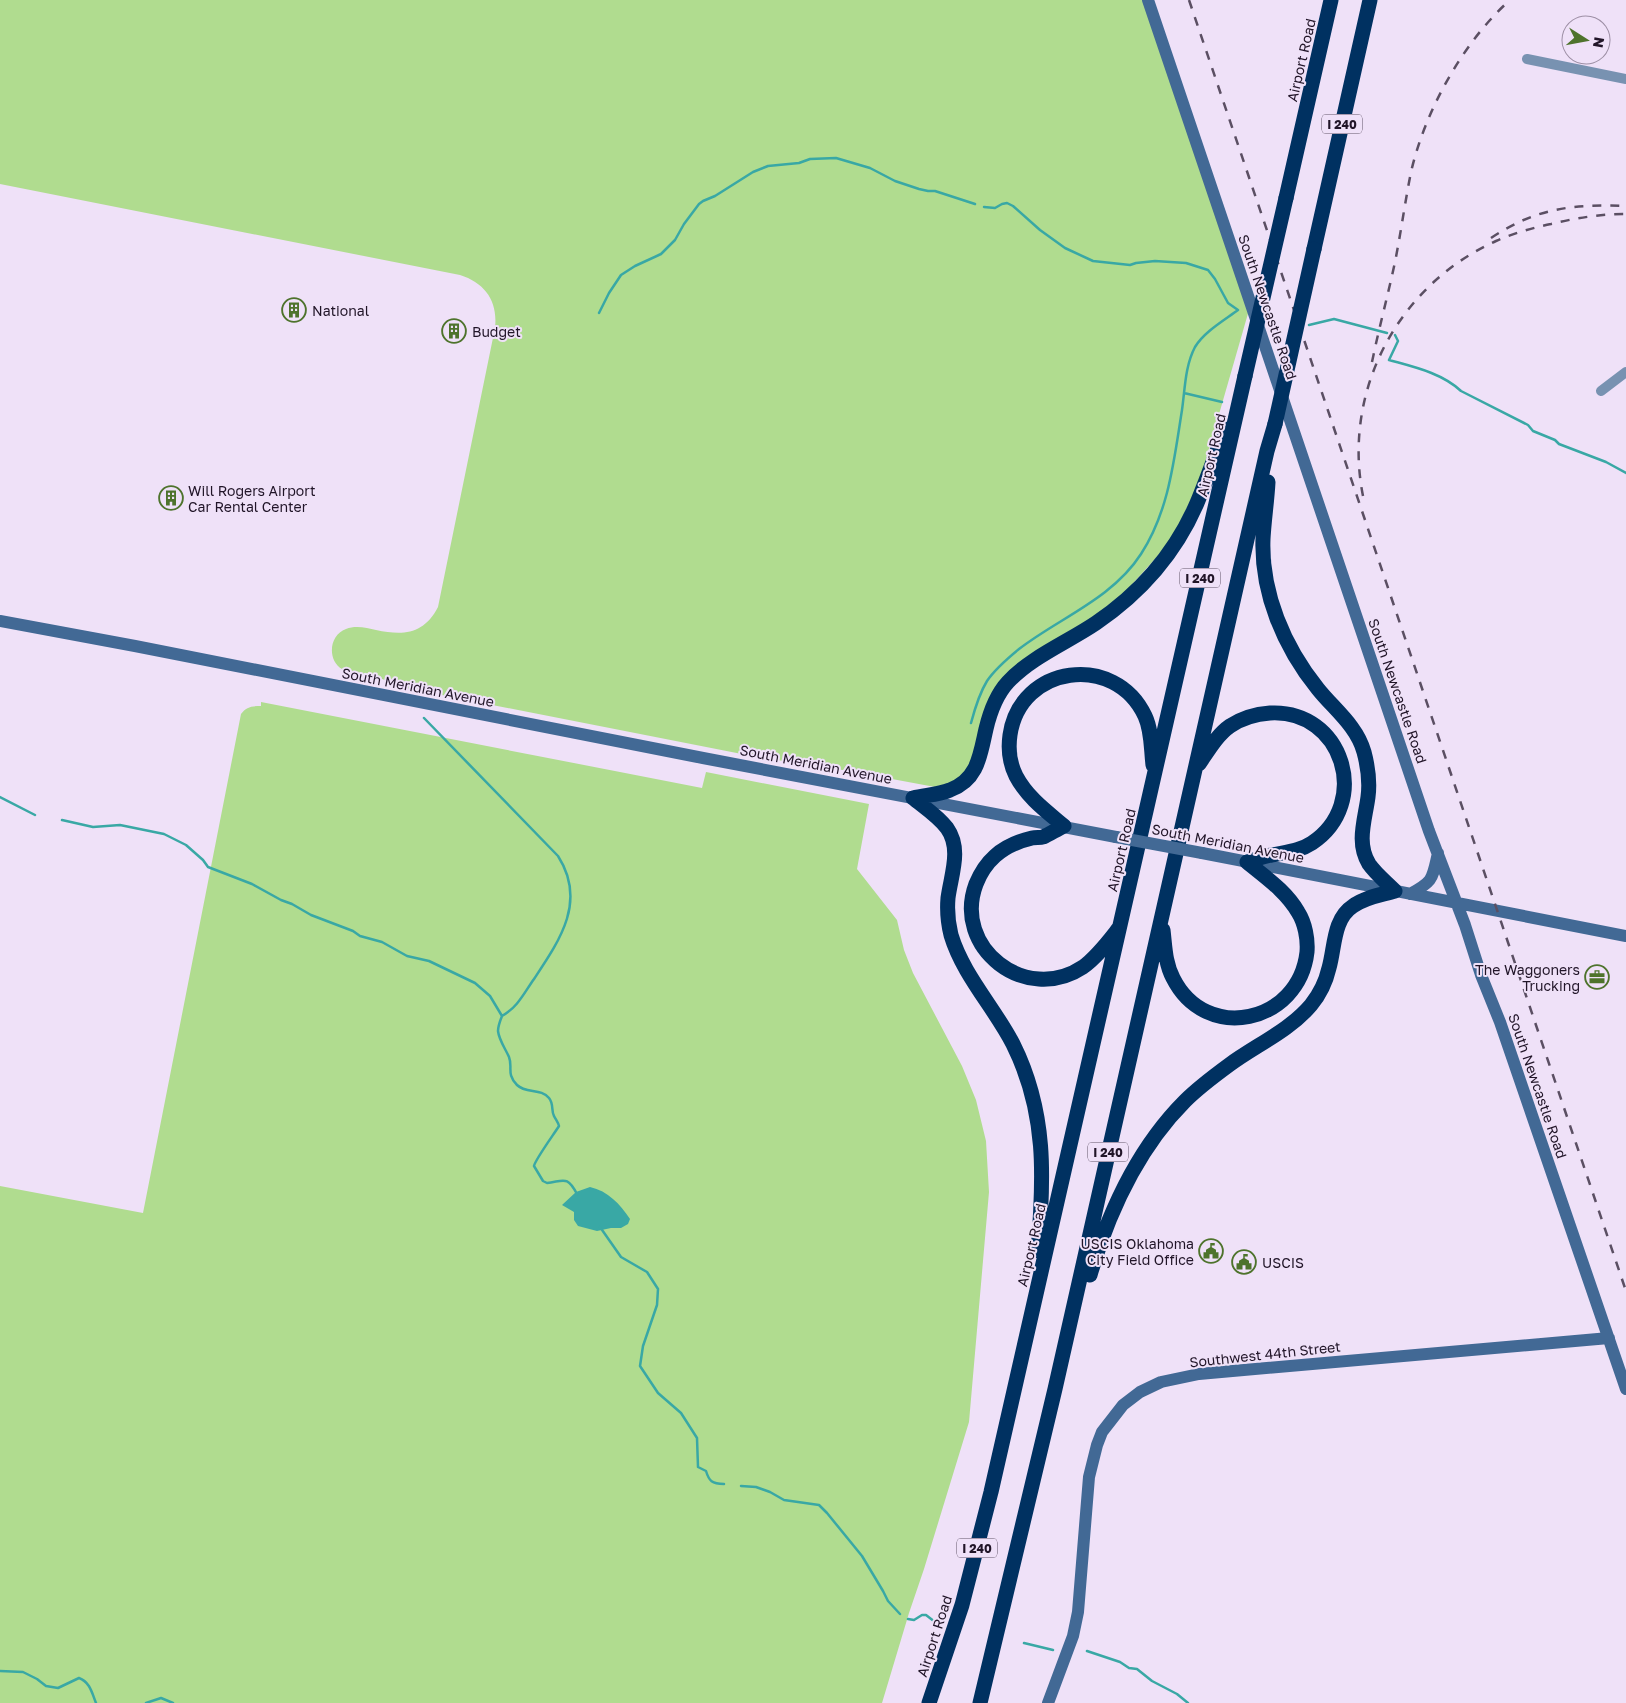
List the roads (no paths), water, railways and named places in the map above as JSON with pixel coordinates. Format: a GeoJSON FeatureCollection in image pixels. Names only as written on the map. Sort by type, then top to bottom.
{"type":"FeatureCollection","features":[{"type":"Feature","properties":{"kind":"highway","name":"Airport Road"},"geometry":{"type":"LineString","coordinates":[[929,1703],[946,1656],[978,1547],[1331,0]]}},
{"type":"Feature","properties":{"kind":"highway","name":"I 240"},"geometry":{"type":"LineString","coordinates":[[980,1703],[1055,1389],[1195,769],[1269,454],[1370,0]]}},
{"type":"Feature","properties":{"kind":"highway"},"geometry":{"type":"LineString","coordinates":[[913,798],[949,791],[970,778],[976,769],[980,757],[986,728],[995,701],[1008,682],[1028,665],[1096,623],[1118,607],[1136,591],[1165,558],[1183,531],[1197,504],[1245,376]]}},
{"type":"Feature","properties":{"kind":"highway"},"geometry":{"type":"LineString","coordinates":[[1269,454],[1263,539],[1266,576],[1270,595],[1279,622],[1294,654],[1319,690],[1351,726],[1364,751],[1369,783],[1362,838],[1363,850],[1368,862],[1376,873],[1403,892]]}},
{"type":"Feature","properties":{"kind":"highway"},"geometry":{"type":"LineString","coordinates":[[1120,927],[1094,959],[1082,968],[1056,978],[1031,979],[1018,976],[996,962],[981,944],[972,918],[972,905],[974,892],[985,867],[1007,847],[1021,841],[1043,837],[1064,826],[1035,802],[1024,789],[1012,767],[1010,754],[1011,728],[1015,715],[1028,697],[1048,681],[1061,676],[1075,674],[1090,674],[1104,678],[1118,685],[1139,705],[1148,724],[1154,779]]}},
{"type":"Feature","properties":{"kind":"highway"},"geometry":{"type":"LineString","coordinates":[[1195,769],[1219,736],[1230,726],[1245,718],[1262,714],[1279,712],[1312,722],[1325,733],[1336,748],[1342,762],[1344,794],[1341,808],[1334,821],[1312,843],[1298,850],[1272,854],[1247,862]]}},
{"type":"Feature","properties":{"kind":"highway"},"geometry":{"type":"LineString","coordinates":[[913,798],[939,820],[951,834],[955,859],[948,899],[950,932],[962,961],[1013,1044],[1028,1082],[1036,1114],[1041,1139],[1043,1196],[1034,1303]]}},
{"type":"Feature","properties":{"kind":"highway"},"geometry":{"type":"LineString","coordinates":[[1162,916],[1166,954],[1172,977],[1180,990],[1199,1007],[1213,1015],[1228,1018],[1247,1018],[1263,1013],[1278,1005],[1292,991],[1301,976],[1308,947],[1306,931],[1300,913],[1290,899],[1247,862]]}},
{"type":"Feature","properties":{"kind":"highway"},"geometry":{"type":"LineString","coordinates":[[1055,1389],[1097,1250],[1116,1203],[1147,1147],[1165,1123],[1192,1095],[1238,1059],[1288,1027],[1313,1003],[1327,976],[1337,927],[1342,917],[1351,907],[1364,899],[1403,892]]}},
{"type":"Feature","properties":{"kind":"main road","name":"South Newcastle Road"},"geometry":{"type":"LineString","coordinates":[[1148,0],[1438,853],[1481,975],[1503,1030],[1626,1389]]}},
{"type":"Feature","properties":{"kind":"main road","name":"South Meridian Avenue"},"geometry":{"type":"LineString","coordinates":[[0,622],[135,646],[1626,936]]}},
{"type":"Feature","properties":{"kind":"main road"},"geometry":{"type":"LineString","coordinates":[[1403,892],[1426,885],[1431,880],[1438,853]]}},
{"type":"Feature","properties":{"kind":"main road","name":"Southwest 44th Street"},"geometry":{"type":"LineString","coordinates":[[1048,1703],[1074,1636],[1089,1477],[1097,1444],[1102,1432],[1112,1418],[1123,1405],[1140,1392],[1161,1382],[1200,1374],[1609,1338]]}},
{"type":"Feature","properties":{"kind":"street"},"geometry":{"type":"LineString","coordinates":[[1527,59],[1626,78]]}},
{"type":"Feature","properties":{"kind":"street"},"geometry":{"type":"LineString","coordinates":[[1601,391],[1626,372]]}},
{"type":"Feature","properties":{"kind":"waterway"},"geometry":{"type":"LineString","coordinates":[[599,313],[621,275],[661,254],[675,240],[699,204],[753,172],[768,166],[799,163],[810,159],[836,158],[870,168],[895,181],[919,189],[935,191],[975,204]]}},
{"type":"Feature","properties":{"kind":"waterway"},"geometry":{"type":"LineString","coordinates":[[971,723],[987,681],[1006,660],[1035,638],[1100,596],[1129,570],[1141,554],[1158,520],[1169,485],[1186,378],[1192,354],[1203,336],[1238,310],[1228,303],[1208,270],[1186,263],[1155,261],[1130,265],[1093,261],[1065,248],[1007,203],[995,208],[984,207]]}},
{"type":"Feature","properties":{"kind":"waterway"},"geometry":{"type":"LineString","coordinates":[[1309,325],[1334,319],[1387,333]]}},
{"type":"Feature","properties":{"kind":"waterway"},"geometry":{"type":"LineString","coordinates":[[1395,335],[1398,341],[1389,360],[1436,375],[1461,391],[1528,425],[1533,431],[1555,440],[1559,444],[1606,462],[1626,473]]}},
{"type":"Feature","properties":{"kind":"waterway"},"geometry":{"type":"LineString","coordinates":[[1184,393],[1222,402]]}},
{"type":"Feature","properties":{"kind":"waterway"},"geometry":{"type":"LineString","coordinates":[[424,718],[558,856],[566,873],[570,889],[570,904],[567,920],[561,935],[520,999],[502,1016]]}},
{"type":"Feature","properties":{"kind":"waterway"},"geometry":{"type":"LineString","coordinates":[[0,797],[35,815]]}},
{"type":"Feature","properties":{"kind":"waterway"},"geometry":{"type":"LineString","coordinates":[[62,820],[93,827],[120,825],[164,834],[186,845],[208,867],[252,884],[311,915],[353,931],[360,936],[382,942],[407,956],[429,961],[475,983],[490,996],[502,1016],[498,1031],[509,1057],[511,1074],[514,1081],[521,1088],[546,1095],[549,1098],[553,1114],[559,1125],[534,1166],[543,1181],[547,1183],[568,1182],[577,1194]]}},
{"type":"Feature","properties":{"kind":"waterway"},"geometry":{"type":"LineString","coordinates":[[600,1227],[621,1257],[647,1272],[658,1289],[657,1305],[643,1346],[640,1366],[658,1393],[681,1413],[697,1438],[698,1467],[706,1471],[712,1481],[724,1484]]}},
{"type":"Feature","properties":{"kind":"waterway"},"geometry":{"type":"LineString","coordinates":[[741,1486],[756,1487],[784,1500],[819,1505],[862,1556],[888,1601],[900,1614]]}},
{"type":"Feature","properties":{"kind":"waterway"},"geometry":{"type":"LineString","coordinates":[[908,1619],[914,1620],[922,1615],[926,1615],[935,1622]]}},
{"type":"Feature","properties":{"kind":"waterway"},"geometry":{"type":"LineString","coordinates":[[1024,1643],[1053,1650]]}},
{"type":"Feature","properties":{"kind":"waterway"},"geometry":{"type":"LineString","coordinates":[[1087,1651],[1120,1662],[1129,1668],[1137,1669],[1152,1681],[1177,1694],[1188,1703]]}},
{"type":"Feature","properties":{"kind":"waterway"},"geometry":{"type":"LineString","coordinates":[[0,1671],[23,1672],[46,1686],[58,1688],[79,1678],[88,1685],[96,1703]]}},
{"type":"Feature","properties":{"kind":"waterway"},"geometry":{"type":"LineString","coordinates":[[146,1703],[161,1698],[173,1703]]}},
{"type":"Feature","properties":{"kind":"railway"},"geometry":{"type":"LineString","coordinates":[[1189,0],[1626,1291]]}},
{"type":"Feature","properties":{"kind":"railway"},"geometry":{"type":"LineString","coordinates":[[1372,362],[1395,262],[1411,172],[1426,125],[1448,79],[1462,57],[1477,36],[1510,0]]}},
{"type":"Feature","properties":{"kind":"railway"},"geometry":{"type":"LineString","coordinates":[[1491,238],[1523,220],[1555,210],[1588,206],[1626,206]]}},
{"type":"Feature","properties":{"kind":"railway"},"geometry":{"type":"LineString","coordinates":[[1363,496],[1359,457],[1361,418],[1370,381],[1385,346],[1405,313],[1431,285],[1461,260],[1496,241],[1530,229],[1569,220],[1626,214]]}},
{"type":"Feature","properties":{"kind":"place","name":"National"},"geometry":{"type":"Point","coordinates":[294,310]}},
{"type":"Feature","properties":{"kind":"place","name":"Budget"},"geometry":{"type":"Point","coordinates":[454,331]}},
{"type":"Feature","properties":{"kind":"place","name":"Will Rogers Airport Car Rental Center"},"geometry":{"type":"Point","coordinates":[171,498]}},
{"type":"Feature","properties":{"kind":"place","name":"The Waggoners Trucking"},"geometry":{"type":"Point","coordinates":[1597,977]}},
{"type":"Feature","properties":{"kind":"place","name":"USCIS Oklahoma City Field Office"},"geometry":{"type":"Point","coordinates":[1211,1251]}},
{"type":"Feature","properties":{"kind":"place","name":"USCIS"},"geometry":{"type":"Point","coordinates":[1244,1262]}}]}
